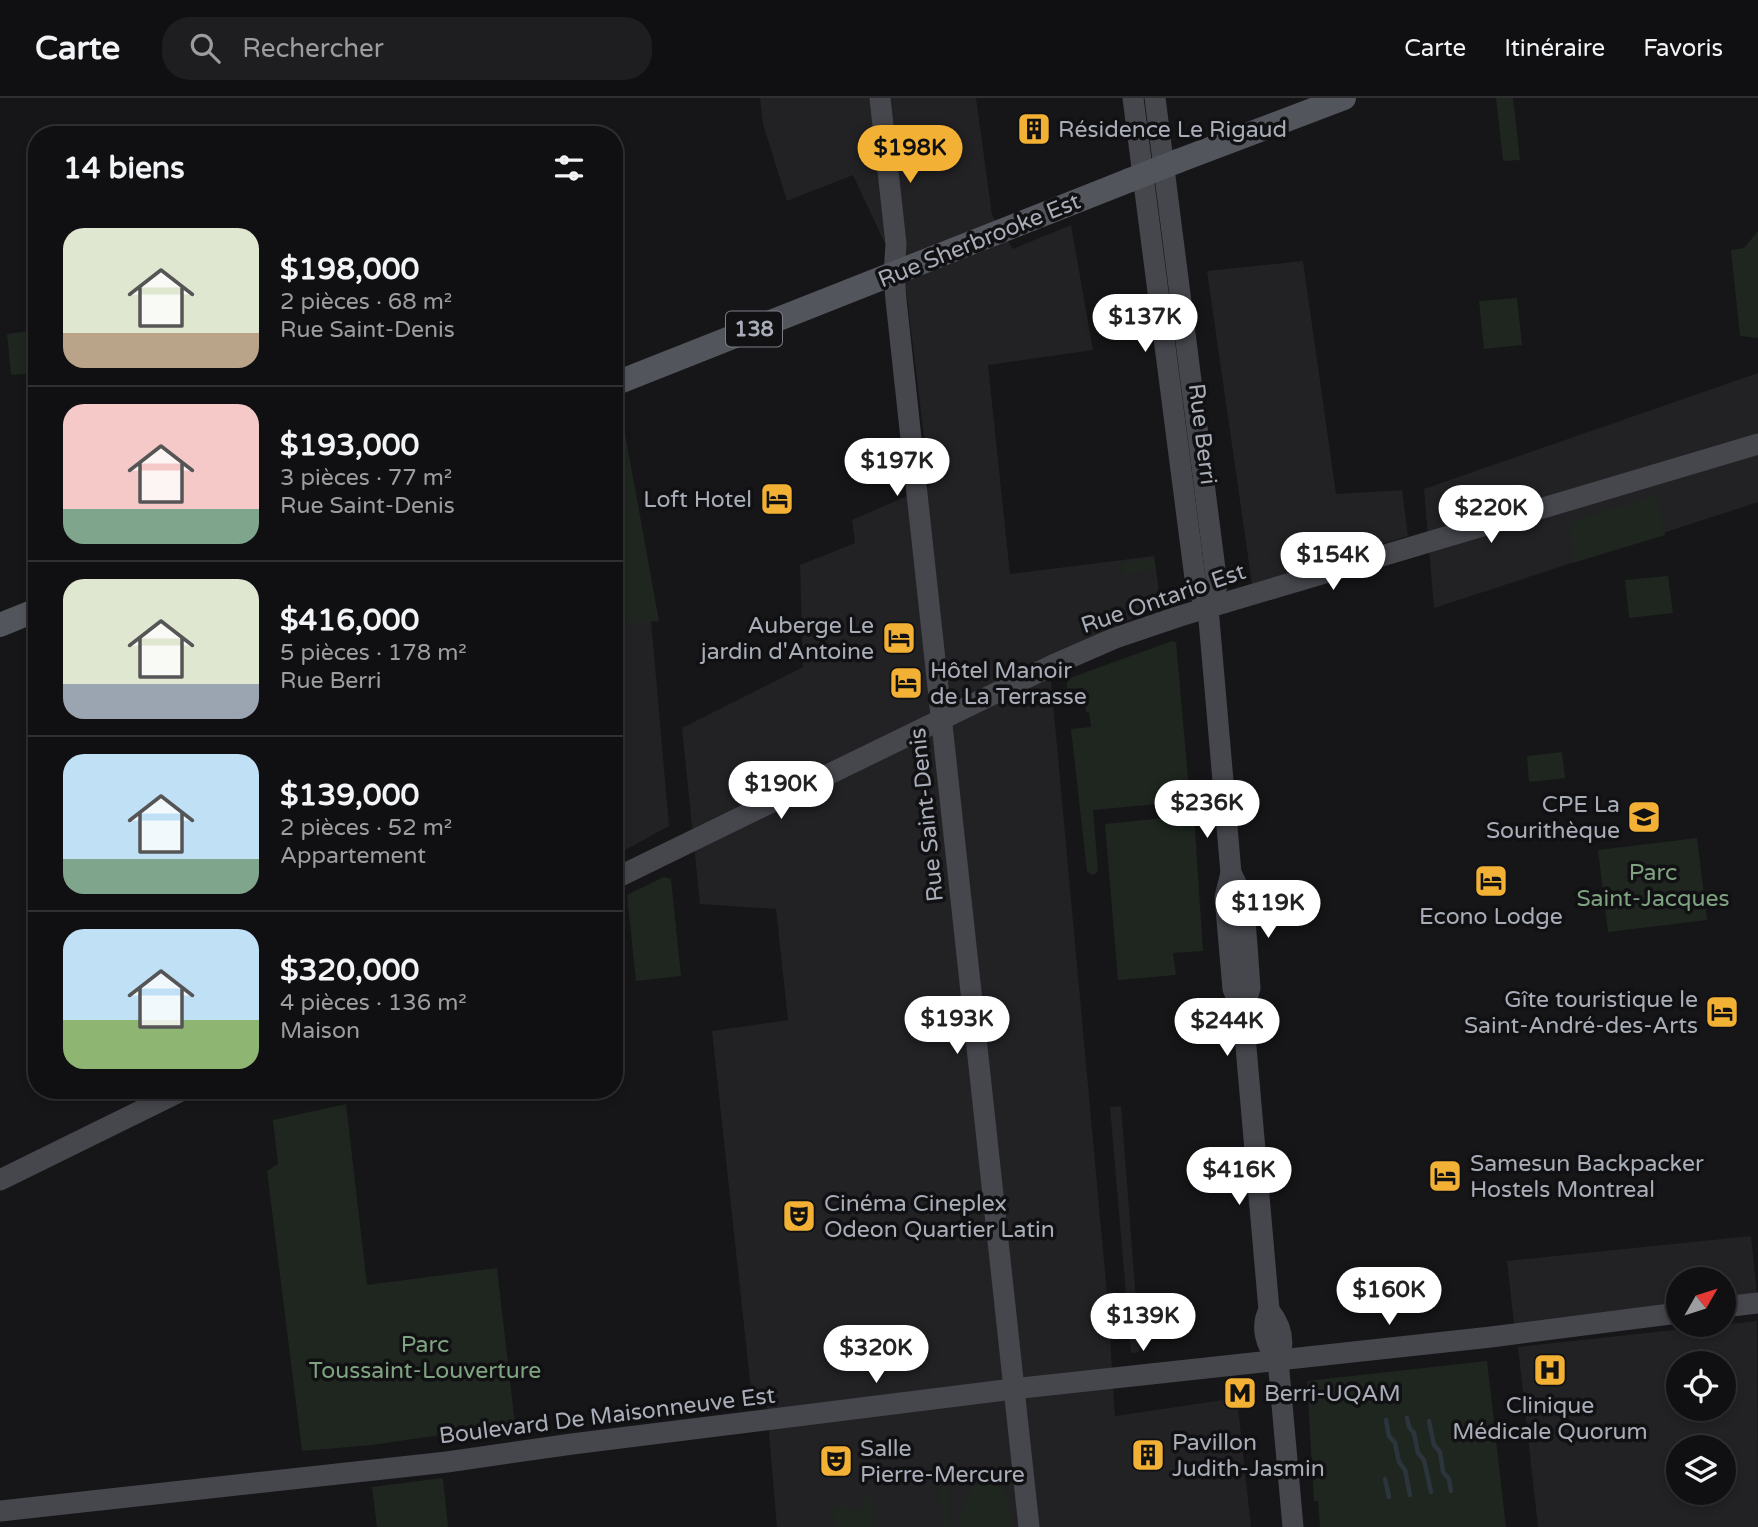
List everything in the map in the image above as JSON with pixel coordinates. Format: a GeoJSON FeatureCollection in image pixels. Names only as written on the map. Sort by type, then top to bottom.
{"type":"FeatureCollection","features":[{"type":"Feature","properties":{"kind":"main road","name":"Rue Sherbrooke Est"},"geometry":{"type":"LineString","coordinates":[[623,380],[1344,98]]}},
{"type":"Feature","properties":{"kind":"main road"},"geometry":{"type":"LineString","coordinates":[[0,625],[28,614]]}},
{"type":"Feature","properties":{"kind":"street","name":"Rue Saint-Denis"},"geometry":{"type":"LineString","coordinates":[[880,98],[895,239],[894,274],[1029,1527]]}},
{"type":"Feature","properties":{"kind":"street","name":"Rue Berri"},"geometry":{"type":"LineString","coordinates":[[1133,98],[1197,592],[1208,608]]}},
{"type":"Feature","properties":{"kind":"street","name":"Rue Berri"},"geometry":{"type":"LineString","coordinates":[[1155,98],[1217,586],[1208,608],[1231,873],[1243,897],[1247,945],[1250,988],[1244,1013],[1269,1310],[1265,1321],[1266,1342],[1278,1360],[1293,1527]]}},
{"type":"Feature","properties":{"kind":"street","name":"Rue Ontario Est"},"geometry":{"type":"LineString","coordinates":[[623,875],[942,718],[1115,638],[1171,618],[1436,538],[1758,444]]}},
{"type":"Feature","properties":{"kind":"street"},"geometry":{"type":"LineString","coordinates":[[0,1180],[165,1099]]}},
{"type":"Feature","properties":{"kind":"street"},"geometry":{"type":"LineString","coordinates":[[1736,1306],[1758,1303]]}},
{"type":"Feature","properties":{"kind":"street","name":"Boulevard De Maisonneuve Est"},"geometry":{"type":"LineString","coordinates":[[0,1511],[447,1462],[1013,1389],[1666,1314]]}},
{"type":"Feature","properties":{"kind":"shaded area"},"geometry":{"type":"Polygon","coordinates":[[[760,98],[976,98],[992,215],[1013,249],[1071,225],[1093,350],[988,365],[1010,574],[1154,556],[1161,605],[1049,658],[1108,1305],[1115,1416],[1237,1398],[1251,1527],[777,1527],[766,1397],[752,1399],[712,1031],[788,1020],[776,909],[700,904],[682,728],[803,667],[800,565],[855,543],[852,520],[930,486],[906,289],[853,175],[787,201],[763,124],[760,98]]]}},
{"type":"Feature","properties":{"kind":"shaded area"},"geometry":{"type":"Polygon","coordinates":[[[1303,261],[1336,494],[1402,490],[1408,536],[1252,584],[1207,271],[1303,261]]]}},
{"type":"Feature","properties":{"kind":"shaded area"},"geometry":{"type":"Polygon","coordinates":[[[1758,373],[1758,502],[1434,608],[1424,489],[1758,373]]]}},
{"type":"Feature","properties":{"kind":"shaded area"},"geometry":{"type":"Polygon","coordinates":[[[649,597],[669,826],[623,851],[623,601],[649,597]]]}},
{"type":"Feature","properties":{"kind":"shaded area"},"geometry":{"type":"Polygon","coordinates":[[[1121,1106],[1140,1352],[1131,1353],[1110,1107],[1121,1106]]]}},
{"type":"Feature","properties":{"kind":"shaded area"},"geometry":{"type":"Polygon","coordinates":[[[1751,1236],[1757,1294],[1736,1297],[1736,1267],[1666,1267],[1666,1305],[1514,1324],[1507,1261],[1751,1236]]]}},
{"type":"Feature","properties":{"kind":"shaded area"},"geometry":{"type":"Polygon","coordinates":[[[1757,1321],[1758,1527],[1538,1527],[1518,1347],[1666,1331],[1666,1337],[1736,1337],[1736,1323],[1757,1321]]]}},
{"type":"Feature","properties":{"kind":"green space"},"geometry":{"type":"Polygon","coordinates":[[[1496,98],[1513,98],[1520,160],[1503,161],[1496,98]]]}},
{"type":"Feature","properties":{"kind":"green space"},"geometry":{"type":"Polygon","coordinates":[[[1758,231],[1758,338],[1740,336],[1731,250],[1744,248],[1758,231]]]}},
{"type":"Feature","properties":{"kind":"green space"},"geometry":{"type":"Polygon","coordinates":[[[1517,298],[1522,345],[1484,349],[1479,301],[1517,298]]]}},
{"type":"Feature","properties":{"kind":"green space"},"geometry":{"type":"Polygon","coordinates":[[[28,331],[28,374],[11,375],[7,334],[28,331]]]}},
{"type":"Feature","properties":{"kind":"green space"},"geometry":{"type":"Polygon","coordinates":[[[623,422],[659,621],[623,624],[623,422]]]}},
{"type":"Feature","properties":{"kind":"green space"},"geometry":{"type":"Polygon","coordinates":[[[1657,495],[1665,535],[1573,563],[1569,522],[1657,495]]]}},
{"type":"Feature","properties":{"kind":"green space"},"geometry":{"type":"Polygon","coordinates":[[[1154,559],[1156,570],[1123,575],[1121,562],[1154,559]]]}},
{"type":"Feature","properties":{"kind":"green space"},"geometry":{"type":"Polygon","coordinates":[[[1668,576],[1673,613],[1629,618],[1625,580],[1668,576]]]}},
{"type":"Feature","properties":{"kind":"green space"},"geometry":{"type":"Polygon","coordinates":[[[1172,641],[1176,642],[1190,801],[1093,810],[1098,870],[1091,875],[1087,871],[1071,729],[1091,727],[1083,688],[1067,689],[1067,679],[1172,641]]]}},
{"type":"Feature","properties":{"kind":"green space"},"geometry":{"type":"Polygon","coordinates":[[[1562,752],[1565,778],[1529,782],[1527,756],[1562,752]]]}},
{"type":"Feature","properties":{"kind":"green space"},"geometry":{"type":"Polygon","coordinates":[[[1194,815],[1203,951],[1173,953],[1176,975],[1118,980],[1105,824],[1194,815]]]}},
{"type":"Feature","properties":{"kind":"green space","name":"Parc Saint-Jacques"},"geometry":{"type":"Polygon","coordinates":[[[1697,838],[1707,920],[1608,932],[1598,850],[1697,838]]]}},
{"type":"Feature","properties":{"kind":"green space"},"geometry":{"type":"Polygon","coordinates":[[[664,877],[671,879],[681,976],[636,981],[627,895],[664,877]]]}},
{"type":"Feature","properties":{"kind":"green space","name":"Parc Toussaint-Louverture"},"geometry":{"type":"Polygon","coordinates":[[[346,1104],[367,1285],[497,1268],[515,1424],[372,1445],[302,1451],[267,1171],[278,1164],[273,1120],[346,1104]]]}},
{"type":"Feature","properties":{"kind":"green space"},"geometry":{"type":"Polygon","coordinates":[[[1487,1361],[1506,1527],[1320,1527],[1318,1501],[1314,1501],[1307,1381],[1487,1361]]]}},
{"type":"Feature","properties":{"kind":"green space"},"geometry":{"type":"Polygon","coordinates":[[[937,1474],[945,1474],[950,1527],[944,1527],[937,1474]]]}},
{"type":"Feature","properties":{"kind":"green space"},"geometry":{"type":"Polygon","coordinates":[[[443,1478],[448,1527],[377,1527],[372,1487],[443,1478]]]}},
{"type":"Feature","properties":{"kind":"green space"},"geometry":{"type":"Polygon","coordinates":[[[987,1479],[999,1482],[1009,1499],[1012,1527],[960,1527],[966,1498],[975,1487],[987,1479]]]}},
{"type":"Feature","properties":{"kind":"green space"},"geometry":{"type":"Polygon","coordinates":[[[872,1497],[875,1527],[835,1527],[833,1506],[848,1505],[849,1512],[862,1510],[865,1498],[872,1497]]]}},
{"type":"Feature","properties":{"kind":"waterway"},"geometry":{"type":"LineString","coordinates":[[1407,1418],[1414,1433],[1418,1453],[1424,1460],[1431,1492]]}},
{"type":"Feature","properties":{"kind":"waterway"},"geometry":{"type":"LineString","coordinates":[[1386,1420],[1389,1436],[1395,1443],[1399,1462],[1405,1470],[1410,1495]]}},
{"type":"Feature","properties":{"kind":"waterway"},"geometry":{"type":"LineString","coordinates":[[1429,1421],[1434,1445],[1440,1452],[1443,1472],[1449,1479],[1451,1491]]}},
{"type":"Feature","properties":{"kind":"waterway"},"geometry":{"type":"LineString","coordinates":[[1385,1479],[1389,1497]]}},
{"type":"Feature","properties":{"kind":"place","name":"Résidence Le Rigaud"},"geometry":{"type":"Point","coordinates":[1034,129]}},
{"type":"Feature","properties":{"kind":"place","name":"Loft Hotel"},"geometry":{"type":"Point","coordinates":[777,499]}},
{"type":"Feature","properties":{"kind":"place","name":"Auberge Le jardin d'Antoine"},"geometry":{"type":"Point","coordinates":[899,638]}},
{"type":"Feature","properties":{"kind":"place","name":"Hôtel Manoir de La Terrasse"},"geometry":{"type":"Point","coordinates":[906,683]}},
{"type":"Feature","properties":{"kind":"place","name":"CPE La Sourithèque"},"geometry":{"type":"Point","coordinates":[1644,817]}},
{"type":"Feature","properties":{"kind":"place","name":"Econo Lodge"},"geometry":{"type":"Point","coordinates":[1491,881]}},
{"type":"Feature","properties":{"kind":"place","name":"Gîte touristique le Saint-André-des-Arts"},"geometry":{"type":"Point","coordinates":[1722,1012]}},
{"type":"Feature","properties":{"kind":"place","name":"Samesun Backpacker Hostels Montreal"},"geometry":{"type":"Point","coordinates":[1445,1176]}},
{"type":"Feature","properties":{"kind":"place","name":"Cinéma Cineplex Odeon Quartier Latin"},"geometry":{"type":"Point","coordinates":[799,1216]}},
{"type":"Feature","properties":{"kind":"place","name":"Clinique Médicale Quorum"},"geometry":{"type":"Point","coordinates":[1550,1370]}},
{"type":"Feature","properties":{"kind":"place","name":"Berri-UQAM"},"geometry":{"type":"Point","coordinates":[1240,1393]}},
{"type":"Feature","properties":{"kind":"place","name":"Pavillon Judith-Jasmin"},"geometry":{"type":"Point","coordinates":[1148,1455]}},
{"type":"Feature","properties":{"kind":"place","name":"Salle Pierre-Mercure"},"geometry":{"type":"Point","coordinates":[836,1461]}}]}
